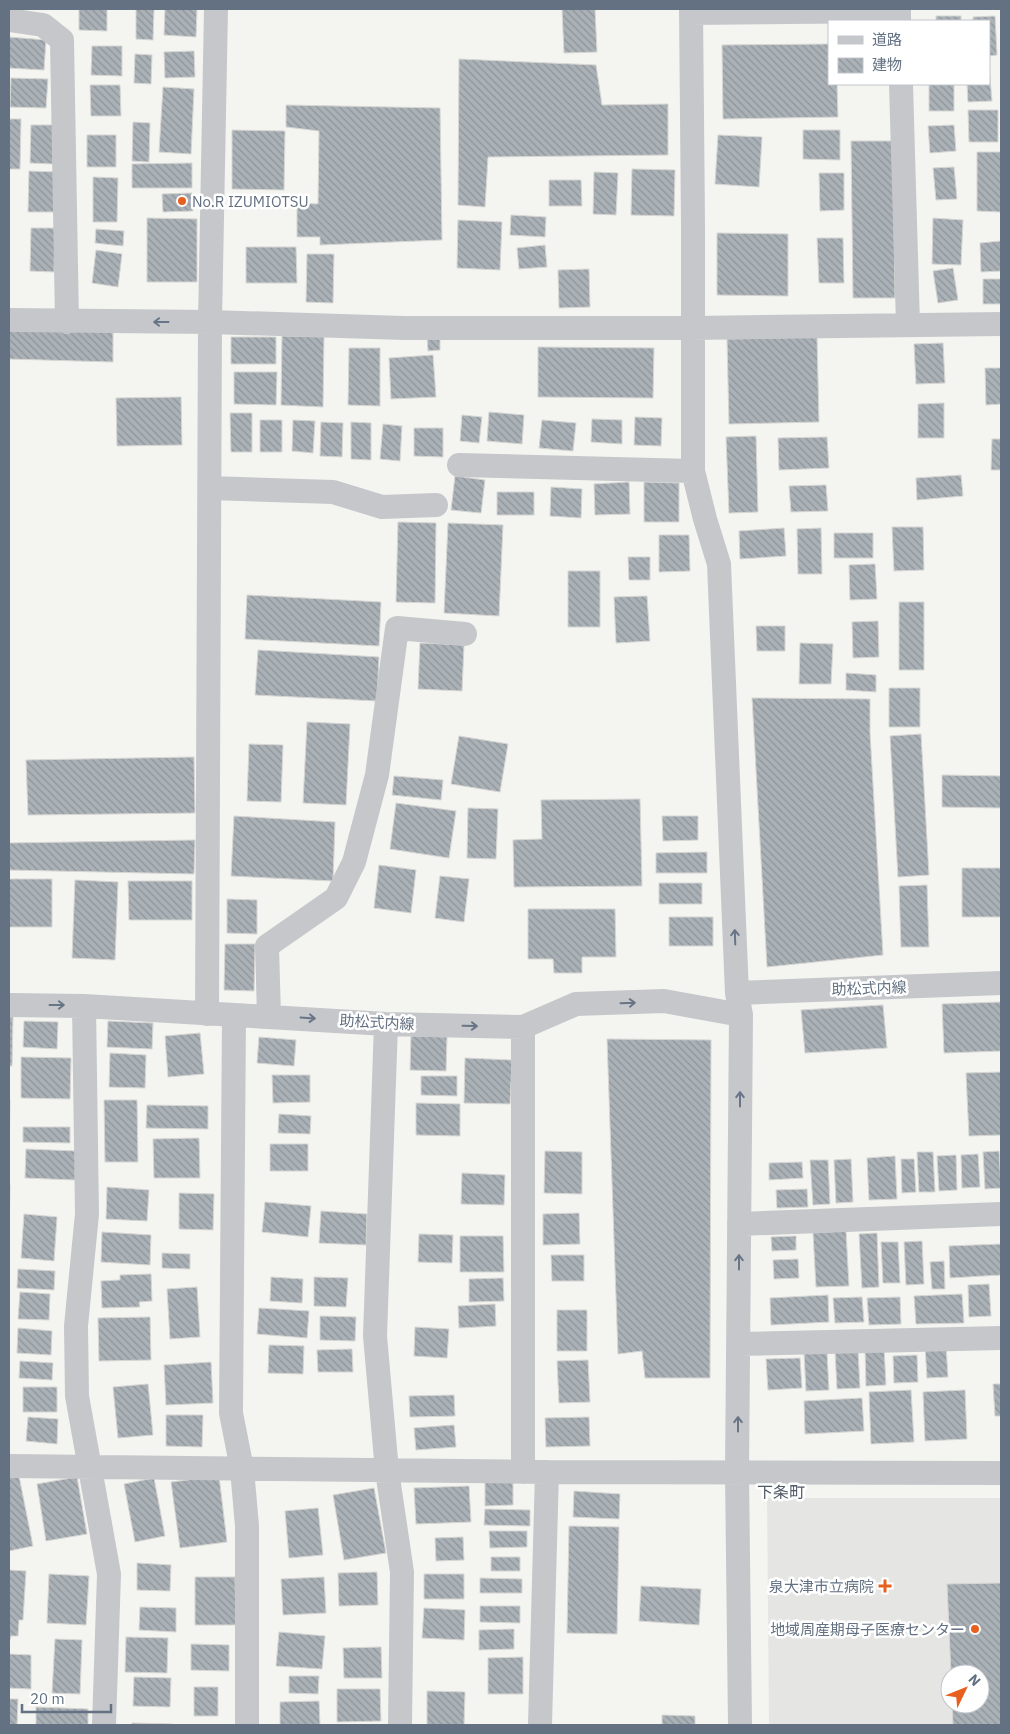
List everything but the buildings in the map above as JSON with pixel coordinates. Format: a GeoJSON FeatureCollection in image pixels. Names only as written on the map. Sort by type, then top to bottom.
{"type":"FeatureCollection","features":[{"type":"Feature","properties":{"kind":"street"},"geometry":{"type":"LineString","coordinates":[[207,1014],[210,322],[216,9]]}},
{"type":"Feature","properties":{"kind":"street"},"geometry":{"type":"LineString","coordinates":[[740,1725],[738,1473],[739,1004],[719,564],[693,471],[691,11],[899,11],[899,20]]}},
{"type":"Feature","properties":{"kind":"street"},"geometry":{"type":"LineString","coordinates":[[9,20],[43,25],[62,40],[67,322]]}},
{"type":"Feature","properties":{"kind":"street"},"geometry":{"type":"LineString","coordinates":[[901,85],[908,325]]}},
{"type":"Feature","properties":{"kind":"street"},"geometry":{"type":"LineString","coordinates":[[9,320],[210,322],[404,328],[693,328],[1001,324]]}},
{"type":"Feature","properties":{"kind":"street"},"geometry":{"type":"LineString","coordinates":[[459,466],[693,471]]}},
{"type":"Feature","properties":{"kind":"street"},"geometry":{"type":"LineString","coordinates":[[210,488],[333,492],[382,507],[436,505]]}},
{"type":"Feature","properties":{"kind":"street"},"geometry":{"type":"LineString","coordinates":[[269,1016],[267,946],[336,898],[354,862],[377,775],[397,628],[465,634]]}},
{"type":"Feature","properties":{"kind":"street","name":"助松式内線"},"geometry":{"type":"LineString","coordinates":[[9,1005],[84,1006],[386,1024],[523,1027],[576,1004],[664,1002],[739,1004],[1001,983]]}},
{"type":"Feature","properties":{"kind":"street"},"geometry":{"type":"LineString","coordinates":[[84,1006],[87,1214],[76,1326],[77,1396],[109,1574],[104,1725]]}},
{"type":"Feature","properties":{"kind":"street"},"geometry":{"type":"LineString","coordinates":[[234,1015],[230,1413],[242,1469],[247,1526],[246,1725]]}},
{"type":"Feature","properties":{"kind":"street"},"geometry":{"type":"LineString","coordinates":[[386,1024],[375,1336],[387,1470],[402,1572],[400,1725]]}},
{"type":"Feature","properties":{"kind":"street"},"geometry":{"type":"LineString","coordinates":[[523,1027],[523,1472]]}},
{"type":"Feature","properties":{"kind":"street"},"geometry":{"type":"LineString","coordinates":[[739,1224],[1001,1214]]}},
{"type":"Feature","properties":{"kind":"street"},"geometry":{"type":"LineString","coordinates":[[738,1344],[1001,1338]]}},
{"type":"Feature","properties":{"kind":"street"},"geometry":{"type":"LineString","coordinates":[[9,1466],[523,1472],[1001,1473]]}},
{"type":"Feature","properties":{"kind":"street"},"geometry":{"type":"LineString","coordinates":[[540,1725],[547,1472]]}},
{"type":"Feature","properties":{"kind":"shaded area","name":"泉大津市立病院"},"geometry":{"type":"Polygon","coordinates":[[[767,1498],[1001,1498],[1001,1725],[769,1725],[767,1498]]]}},
{"type":"Feature","properties":{"kind":"place","name":"No.R IZUMIOTSU"},"geometry":{"type":"Point","coordinates":[182,201]}},
{"type":"Feature","properties":{"kind":"place","name":"泉大津市立病院"},"geometry":{"type":"Point","coordinates":[885,1586]}},
{"type":"Feature","properties":{"kind":"place","name":"地域周産期母子医療センター"},"geometry":{"type":"Point","coordinates":[975,1629]}},
{"type":"Feature","properties":{"kind":"district","name":"下条町"},"geometry":{"type":"Point","coordinates":[781,1492]}}]}
